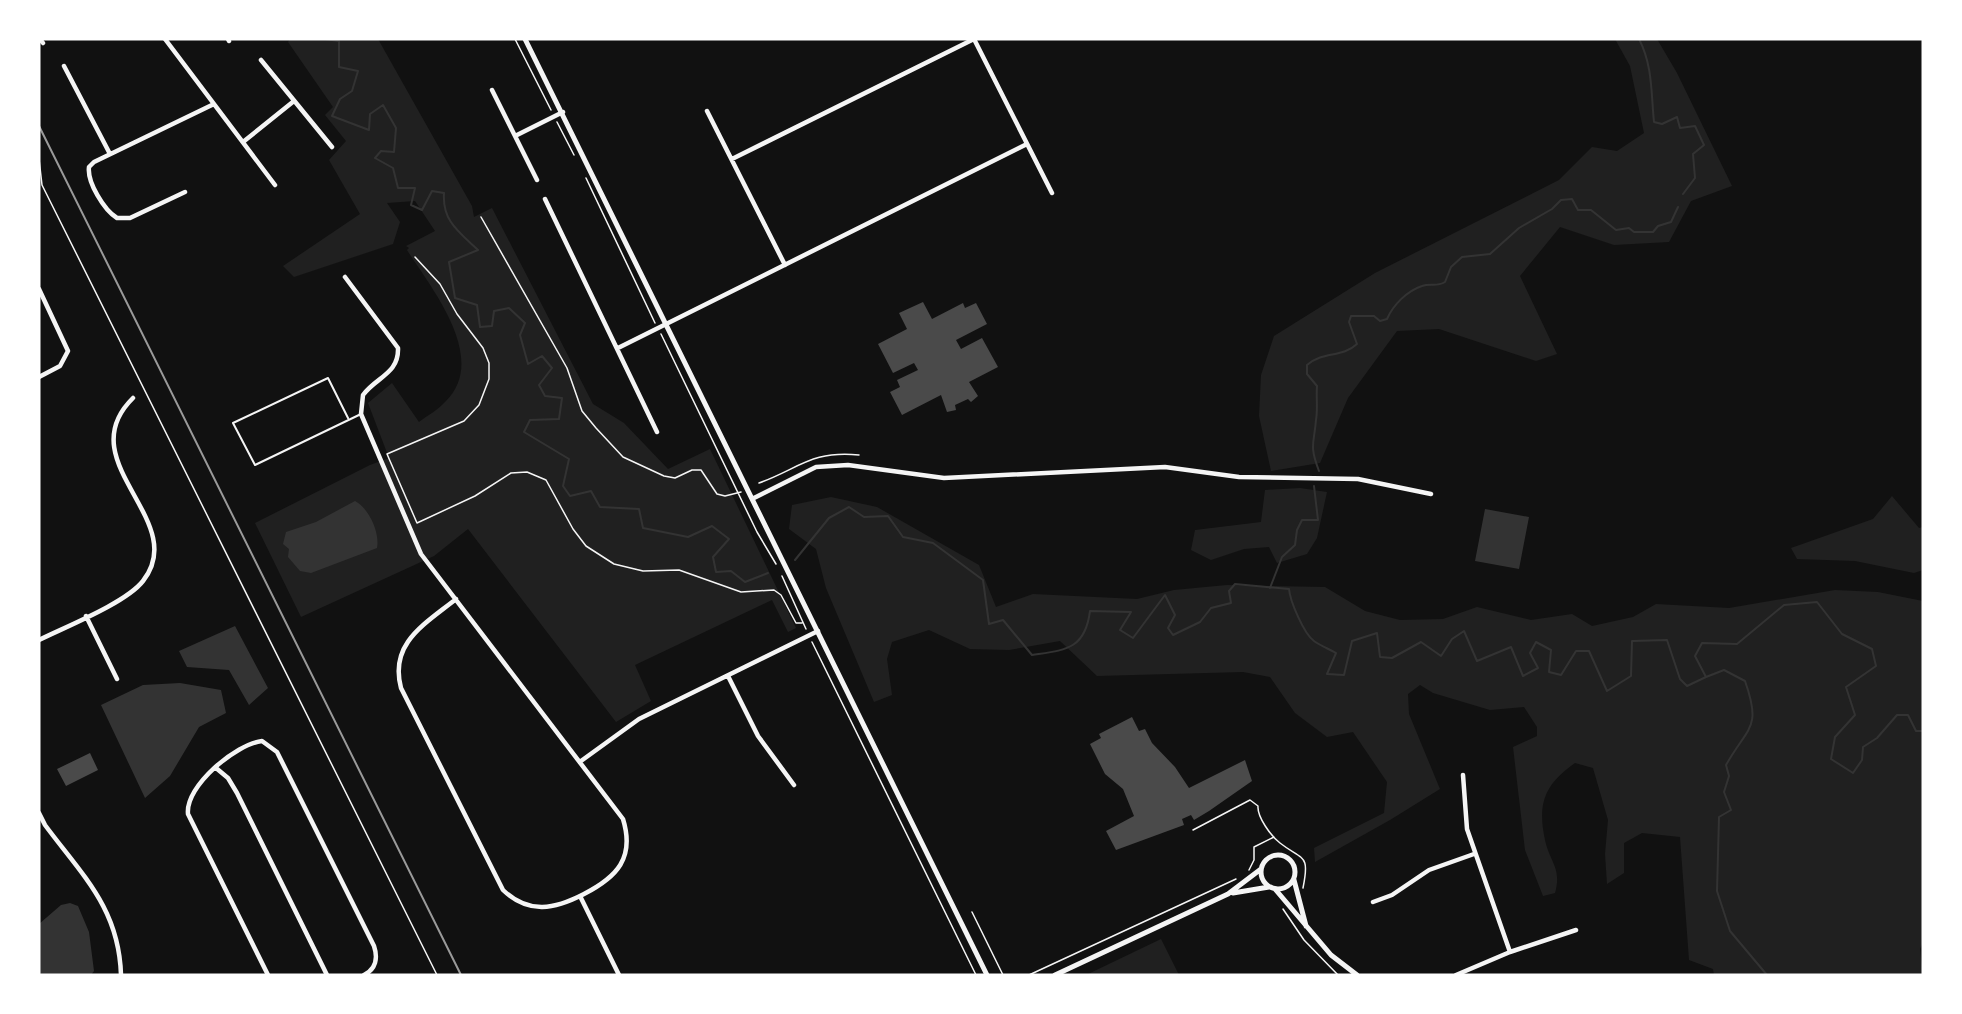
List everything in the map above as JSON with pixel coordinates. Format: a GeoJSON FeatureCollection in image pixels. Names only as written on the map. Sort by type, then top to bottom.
{"type":"FeatureCollection","features":[{"type":"Feature","properties":{"kind":"street"},"geometry":{"type":"LineString","coordinates":[[165,39],[275,185]]}},
{"type":"Feature","properties":{"kind":"street"},"geometry":{"type":"LineString","coordinates":[[525,39],[754,498],[987,975]]}},
{"type":"Feature","properties":{"kind":"street"},"geometry":{"type":"LineString","coordinates":[[732,159],[974,39],[1052,193]]}},
{"type":"Feature","properties":{"kind":"street"},"geometry":{"type":"LineString","coordinates":[[261,60],[332,147]]}},
{"type":"Feature","properties":{"kind":"street"},"geometry":{"type":"LineString","coordinates":[[64,66],[110,154]]}},
{"type":"Feature","properties":{"kind":"street"},"geometry":{"type":"LineString","coordinates":[[492,90],[537,180]]}},
{"type":"Feature","properties":{"kind":"street"},"geometry":{"type":"LineString","coordinates":[[243,142],[294,101]]}},
{"type":"Feature","properties":{"kind":"street"},"geometry":{"type":"LineString","coordinates":[[185,192],[130,218],[117,218],[106,210],[89,172],[94,162],[214,104]]}},
{"type":"Feature","properties":{"kind":"street"},"geometry":{"type":"LineString","coordinates":[[707,111],[785,265]]}},
{"type":"Feature","properties":{"kind":"street"},"geometry":{"type":"LineString","coordinates":[[515,136],[563,112]]}},
{"type":"Feature","properties":{"kind":"street"},"geometry":{"type":"LineString","coordinates":[[618,348],[1027,144]]}},
{"type":"Feature","properties":{"kind":"street"},"geometry":{"type":"LineString","coordinates":[[545,200],[657,432]]}},
{"type":"Feature","properties":{"kind":"street"},"geometry":{"type":"LineString","coordinates":[[345,277],[398,348],[398,357],[392,371],[363,395],[361,414],[417,546],[618,810],[627,838],[624,858],[615,873],[603,885],[558,906],[538,908],[518,902],[503,890],[401,688],[398,669],[407,641],[456,599]]}},
{"type":"Feature","properties":{"kind":"street"},"geometry":{"type":"LineString","coordinates":[[39,289],[68,351],[60,366],[39,377]]}},
{"type":"Feature","properties":{"kind":"street"},"geometry":{"type":"LineString","coordinates":[[39,640],[128,594],[142,583],[152,567],[155,548],[151,530],[119,465],[113,447],[112,431],[118,414],[133,398]]}},
{"type":"Feature","properties":{"kind":"street"},"geometry":{"type":"LineString","coordinates":[[754,498],[816,467],[840,465],[944,478],[1165,467],[1239,477],[1358,479],[1431,494]]}},
{"type":"Feature","properties":{"kind":"street"},"geometry":{"type":"LineString","coordinates":[[86,616],[117,679]]}},
{"type":"Feature","properties":{"kind":"street"},"geometry":{"type":"LineString","coordinates":[[580,761],[639,719],[818,632]]}},
{"type":"Feature","properties":{"kind":"street"},"geometry":{"type":"LineString","coordinates":[[728,676],[753,728],[794,785]]}},
{"type":"Feature","properties":{"kind":"street"},"geometry":{"type":"LineString","coordinates":[[268,975],[188,814],[187,805],[191,795],[226,757],[253,742],[262,741],[277,752],[374,946],[376,955],[374,966],[364,975]]}},
{"type":"Feature","properties":{"kind":"street"},"geometry":{"type":"LineString","coordinates":[[216,768],[228,778],[237,793],[327,975]]}},
{"type":"Feature","properties":{"kind":"street"},"geometry":{"type":"LineString","coordinates":[[1463,775],[1467,830],[1510,952]]}},
{"type":"Feature","properties":{"kind":"street"},"geometry":{"type":"LineString","coordinates":[[39,813],[45,825],[100,897],[116,937],[122,975]]}},
{"type":"Feature","properties":{"kind":"street"},"geometry":{"type":"LineString","coordinates":[[1373,902],[1392,895],[1429,870],[1474,854]]}},
{"type":"Feature","properties":{"kind":"street"},"geometry":{"type":"LineString","coordinates":[[1055,975],[1228,894],[1261,869],[1266,859],[1282,855],[1293,862],[1296,871],[1294,880],[1306,928]]}},
{"type":"Feature","properties":{"kind":"street"},"geometry":{"type":"LineString","coordinates":[[1261,869],[1263,879],[1306,928],[1331,955],[1358,975]]}},
{"type":"Feature","properties":{"kind":"street"},"geometry":{"type":"LineString","coordinates":[[1228,894],[1287,887],[1294,880]]}},
{"type":"Feature","properties":{"kind":"street"},"geometry":{"type":"LineString","coordinates":[[580,896],[620,975]]}},
{"type":"Feature","properties":{"kind":"street"},"geometry":{"type":"LineString","coordinates":[[1456,975],[1510,952],[1576,930]]}},
{"type":"Feature","properties":{"kind":"lane"},"geometry":{"type":"LineString","coordinates":[[348,418],[328,378],[233,423],[255,465],[348,418],[361,414]]}},
{"type":"Feature","properties":{"kind":"path"},"geometry":{"type":"LineString","coordinates":[[515,39],[575,156]]}},
{"type":"Feature","properties":{"kind":"path"},"geometry":{"type":"LineString","coordinates":[[39,159],[42,185],[437,975]]}},
{"type":"Feature","properties":{"kind":"path"},"geometry":{"type":"LineString","coordinates":[[585,176],[656,323]]}},
{"type":"Feature","properties":{"kind":"path"},"geometry":{"type":"LineString","coordinates":[[481,217],[567,368],[582,411],[616,450],[637,465],[664,476],[675,478],[692,470],[701,470],[717,494],[725,496],[738,493]]}},
{"type":"Feature","properties":{"kind":"path"},"geometry":{"type":"LineString","coordinates":[[415,257],[440,284],[457,314],[483,348],[490,371],[484,398],[464,421],[387,454],[417,523],[475,496],[511,473],[527,472],[546,480],[573,529],[586,546],[614,564],[643,571],[679,570],[741,592],[774,590],[781,595],[796,623],[802,623]]}},
{"type":"Feature","properties":{"kind":"path"},"geometry":{"type":"LineString","coordinates":[[661,334],[738,493],[776,564]]}},
{"type":"Feature","properties":{"kind":"path"},"geometry":{"type":"LineString","coordinates":[[759,483],[824,454],[858,455]]}},
{"type":"Feature","properties":{"kind":"path"},"geometry":{"type":"LineString","coordinates":[[781,574],[806,630]]}},
{"type":"Feature","properties":{"kind":"path"},"geometry":{"type":"LineString","coordinates":[[812,642],[976,975]]}},
{"type":"Feature","properties":{"kind":"path"},"geometry":{"type":"LineString","coordinates":[[1193,830],[1250,800],[1258,806],[1259,815],[1275,837],[1301,857],[1306,870],[1303,894]]}},
{"type":"Feature","properties":{"kind":"path"},"geometry":{"type":"LineString","coordinates":[[1243,875],[1253,863],[1254,847],[1275,837]]}},
{"type":"Feature","properties":{"kind":"path"},"geometry":{"type":"LineString","coordinates":[[1029,975],[1238,878]]}},
{"type":"Feature","properties":{"kind":"path"},"geometry":{"type":"LineString","coordinates":[[1283,908],[1304,940],[1338,975]]}},
{"type":"Feature","properties":{"kind":"path"},"geometry":{"type":"LineString","coordinates":[[972,912],[1003,975]]}},
{"type":"Feature","properties":{"kind":"shaded area"},"geometry":{"type":"Polygon","coordinates":[[[290,39],[378,39],[472,206],[474,217],[492,208],[593,404],[624,423],[668,469],[710,449],[796,628],[788,632],[772,600],[635,665],[651,701],[616,722],[468,529],[434,556],[301,617],[255,523],[370,465],[389,458],[368,403],[392,383],[419,422],[445,402],[457,385],[461,365],[459,345],[452,324],[407,250],[409,248],[406,246],[435,231],[415,201],[387,203],[400,222],[393,244],[294,277],[283,266],[360,214],[329,160],[346,141],[325,115],[333,107],[288,42],[290,39]]]}},
{"type":"Feature","properties":{"kind":"shaded area"},"geometry":{"type":"Polygon","coordinates":[[[1615,39],[1657,39],[1677,73],[1732,186],[1691,201],[1669,242],[1614,245],[1560,227],[1520,276],[1557,354],[1536,361],[1439,329],[1397,331],[1348,398],[1320,463],[1271,471],[1259,416],[1261,375],[1274,336],[1375,273],[1559,180],[1592,147],[1617,151],[1644,133],[1630,66],[1615,39]]]}},
{"type":"Feature","properties":{"kind":"shaded area"},"geometry":{"type":"Polygon","coordinates":[[[1300,488],[1327,492],[1317,538],[1307,554],[1277,563],[1269,547],[1244,549],[1211,560],[1191,550],[1195,530],[1261,522],[1265,490],[1300,488]]]}},
{"type":"Feature","properties":{"kind":"shaded area"},"geometry":{"type":"Polygon","coordinates":[[[1892,496],[1919,528],[1923,527],[1923,570],[1914,573],[1855,561],[1797,559],[1791,548],[1873,519],[1892,496]]]}},
{"type":"Feature","properties":{"kind":"shaded area"},"geometry":{"type":"Polygon","coordinates":[[[831,497],[877,507],[979,565],[996,607],[1033,594],[1137,599],[1174,590],[1227,585],[1325,587],[1365,611],[1400,620],[1443,619],[1477,607],[1531,620],[1572,614],[1592,626],[1633,617],[1656,604],[1729,608],[1835,590],[1878,592],[1923,601],[1923,942],[1920,949],[1923,975],[1714,975],[1713,969],[1689,960],[1680,837],[1642,833],[1624,843],[1624,873],[1607,884],[1605,854],[1608,820],[1593,768],[1575,763],[1550,787],[1543,805],[1545,840],[1556,871],[1557,884],[1555,893],[1543,896],[1525,850],[1513,747],[1537,736],[1537,727],[1524,707],[1490,710],[1433,693],[1420,685],[1408,694],[1409,714],[1440,789],[1315,862],[1314,848],[1384,813],[1387,782],[1353,732],[1327,737],[1295,713],[1270,677],[1243,672],[1097,676],[1060,641],[1009,650],[970,649],[929,630],[892,642],[887,659],[892,695],[874,702],[826,588],[816,549],[789,529],[792,505],[831,497]]]}},
{"type":"Feature","properties":{"kind":"shaded area"},"geometry":{"type":"Polygon","coordinates":[[[355,501],[369,515],[377,535],[377,548],[311,573],[300,571],[288,557],[289,549],[283,544],[286,532],[316,522],[355,501]]]}},
{"type":"Feature","properties":{"kind":"shaded area"},"geometry":{"type":"Polygon","coordinates":[[[1485,509],[1529,517],[1519,569],[1475,561],[1485,509]]]}},
{"type":"Feature","properties":{"kind":"shaded area"},"geometry":{"type":"Polygon","coordinates":[[[235,626],[268,688],[249,705],[229,670],[187,667],[179,651],[235,626]]]}},
{"type":"Feature","properties":{"kind":"shaded area"},"geometry":{"type":"Polygon","coordinates":[[[180,683],[221,690],[226,713],[199,727],[170,776],[145,798],[101,705],[143,685],[180,683]]]}},
{"type":"Feature","properties":{"kind":"shaded area"},"geometry":{"type":"Polygon","coordinates":[[[70,903],[78,906],[89,932],[94,971],[91,975],[39,975],[39,924],[61,905],[70,903]]]}},
{"type":"Feature","properties":{"kind":"shaded area"},"geometry":{"type":"Polygon","coordinates":[[[1161,939],[1179,975],[1086,975],[1161,939]]]}},
{"type":"Feature","properties":{"kind":"building"},"geometry":{"type":"Polygon","coordinates":[[[923,302],[932,319],[963,303],[965,308],[976,303],[987,324],[956,340],[961,349],[982,338],[998,367],[969,382],[978,396],[971,402],[968,399],[955,405],[956,410],[947,412],[941,395],[902,415],[890,392],[900,387],[897,380],[918,370],[914,363],[893,373],[878,344],[907,329],[899,313],[923,302]]]}},
{"type":"Feature","properties":{"kind":"building"},"geometry":{"type":"Polygon","coordinates":[[[1132,717],[1139,731],[1145,729],[1152,743],[1175,767],[1189,788],[1245,760],[1252,781],[1194,820],[1191,815],[1182,819],[1184,825],[1116,850],[1106,831],[1134,816],[1123,789],[1105,774],[1090,744],[1101,738],[1099,734],[1132,717]]]}},
{"type":"Feature","properties":{"kind":"building"},"geometry":{"type":"Polygon","coordinates":[[[90,753],[98,770],[66,786],[57,769],[90,753]]]}},
{"type":"Feature","properties":{"kind":"waterway"},"geometry":{"type":"LineString","coordinates":[[325,39],[339,41],[339,67],[358,71],[352,91],[340,99],[332,116],[369,130],[370,114],[383,105],[396,128],[394,152],[381,151],[375,158],[393,168],[398,188],[415,188],[411,205],[422,210],[432,191],[444,193],[444,203],[449,219],[478,250],[449,262],[455,298],[477,305],[480,327],[492,326],[494,311],[509,308],[525,323],[520,335],[528,364],[542,356],[552,368],[539,385],[545,396],[562,398],[559,419],[530,420],[524,432],[569,459],[563,486],[570,496],[591,491],[600,507],[639,509],[643,528],[688,537],[712,526],[729,539],[713,557],[716,572],[731,571],[745,582],[768,573]]}},
{"type":"Feature","properties":{"kind":"waterway"},"geometry":{"type":"LineString","coordinates":[[1639,39],[1649,70],[1654,122],[1662,124],[1677,117],[1680,128],[1695,126],[1704,145],[1693,154],[1695,178],[1683,194]]}},
{"type":"Feature","properties":{"kind":"waterway"},"geometry":{"type":"LineString","coordinates":[[1319,471],[1313,445],[1317,416],[1317,386],[1307,374],[1307,365],[1319,358],[1345,351],[1357,344],[1349,322],[1351,316],[1374,316],[1380,321],[1387,319],[1397,304],[1411,291],[1425,285],[1445,282],[1451,267],[1462,257],[1490,254],[1519,228],[1552,209],[1561,200],[1572,199],[1578,210],[1591,210],[1616,230],[1629,228],[1634,232],[1653,232],[1658,226],[1671,222],[1678,207]]}},
{"type":"Feature","properties":{"kind":"waterway"},"geometry":{"type":"LineString","coordinates":[[1270,588],[1282,557],[1295,545],[1297,530],[1302,520],[1318,520],[1314,486]]}},
{"type":"Feature","properties":{"kind":"waterway"},"geometry":{"type":"LineString","coordinates":[[795,560],[829,518],[849,507],[864,517],[888,516],[903,537],[933,543],[983,580],[989,624],[1003,620],[1032,655],[1054,652],[1072,646],[1083,634],[1090,611],[1131,612],[1120,630],[1133,638],[1165,595],[1175,615],[1168,628],[1173,635],[1200,622],[1211,608],[1231,603],[1229,591],[1235,584],[1289,589],[1298,617],[1306,632],[1317,643],[1336,653],[1327,674],[1344,675],[1352,641],[1377,633],[1380,657],[1392,658],[1421,642],[1441,656],[1452,639],[1464,631],[1477,661],[1511,647],[1523,676],[1538,668],[1530,653],[1536,642],[1551,650],[1549,672],[1561,675],[1576,651],[1589,651],[1607,691],[1631,676],[1632,641],[1667,640],[1680,679],[1687,686],[1706,677],[1695,656],[1702,643],[1737,644],[1784,605],[1817,602],[1842,634],[1872,649],[1876,666],[1846,687],[1855,715],[1835,737],[1831,759],[1853,773],[1862,760],[1863,747],[1877,738],[1897,715],[1908,715],[1916,731],[1923,731]]}},
{"type":"Feature","properties":{"kind":"waterway"},"geometry":{"type":"LineString","coordinates":[[1706,677],[1724,670],[1745,681],[1750,697],[1752,709],[1750,726],[1726,765],[1729,776],[1724,792],[1731,810],[1719,817],[1717,891],[1730,931],[1767,975]]}},
{"type":"Feature","properties":{"kind":"railway"},"geometry":{"type":"LineString","coordinates":[[39,126],[461,975]]}}]}
